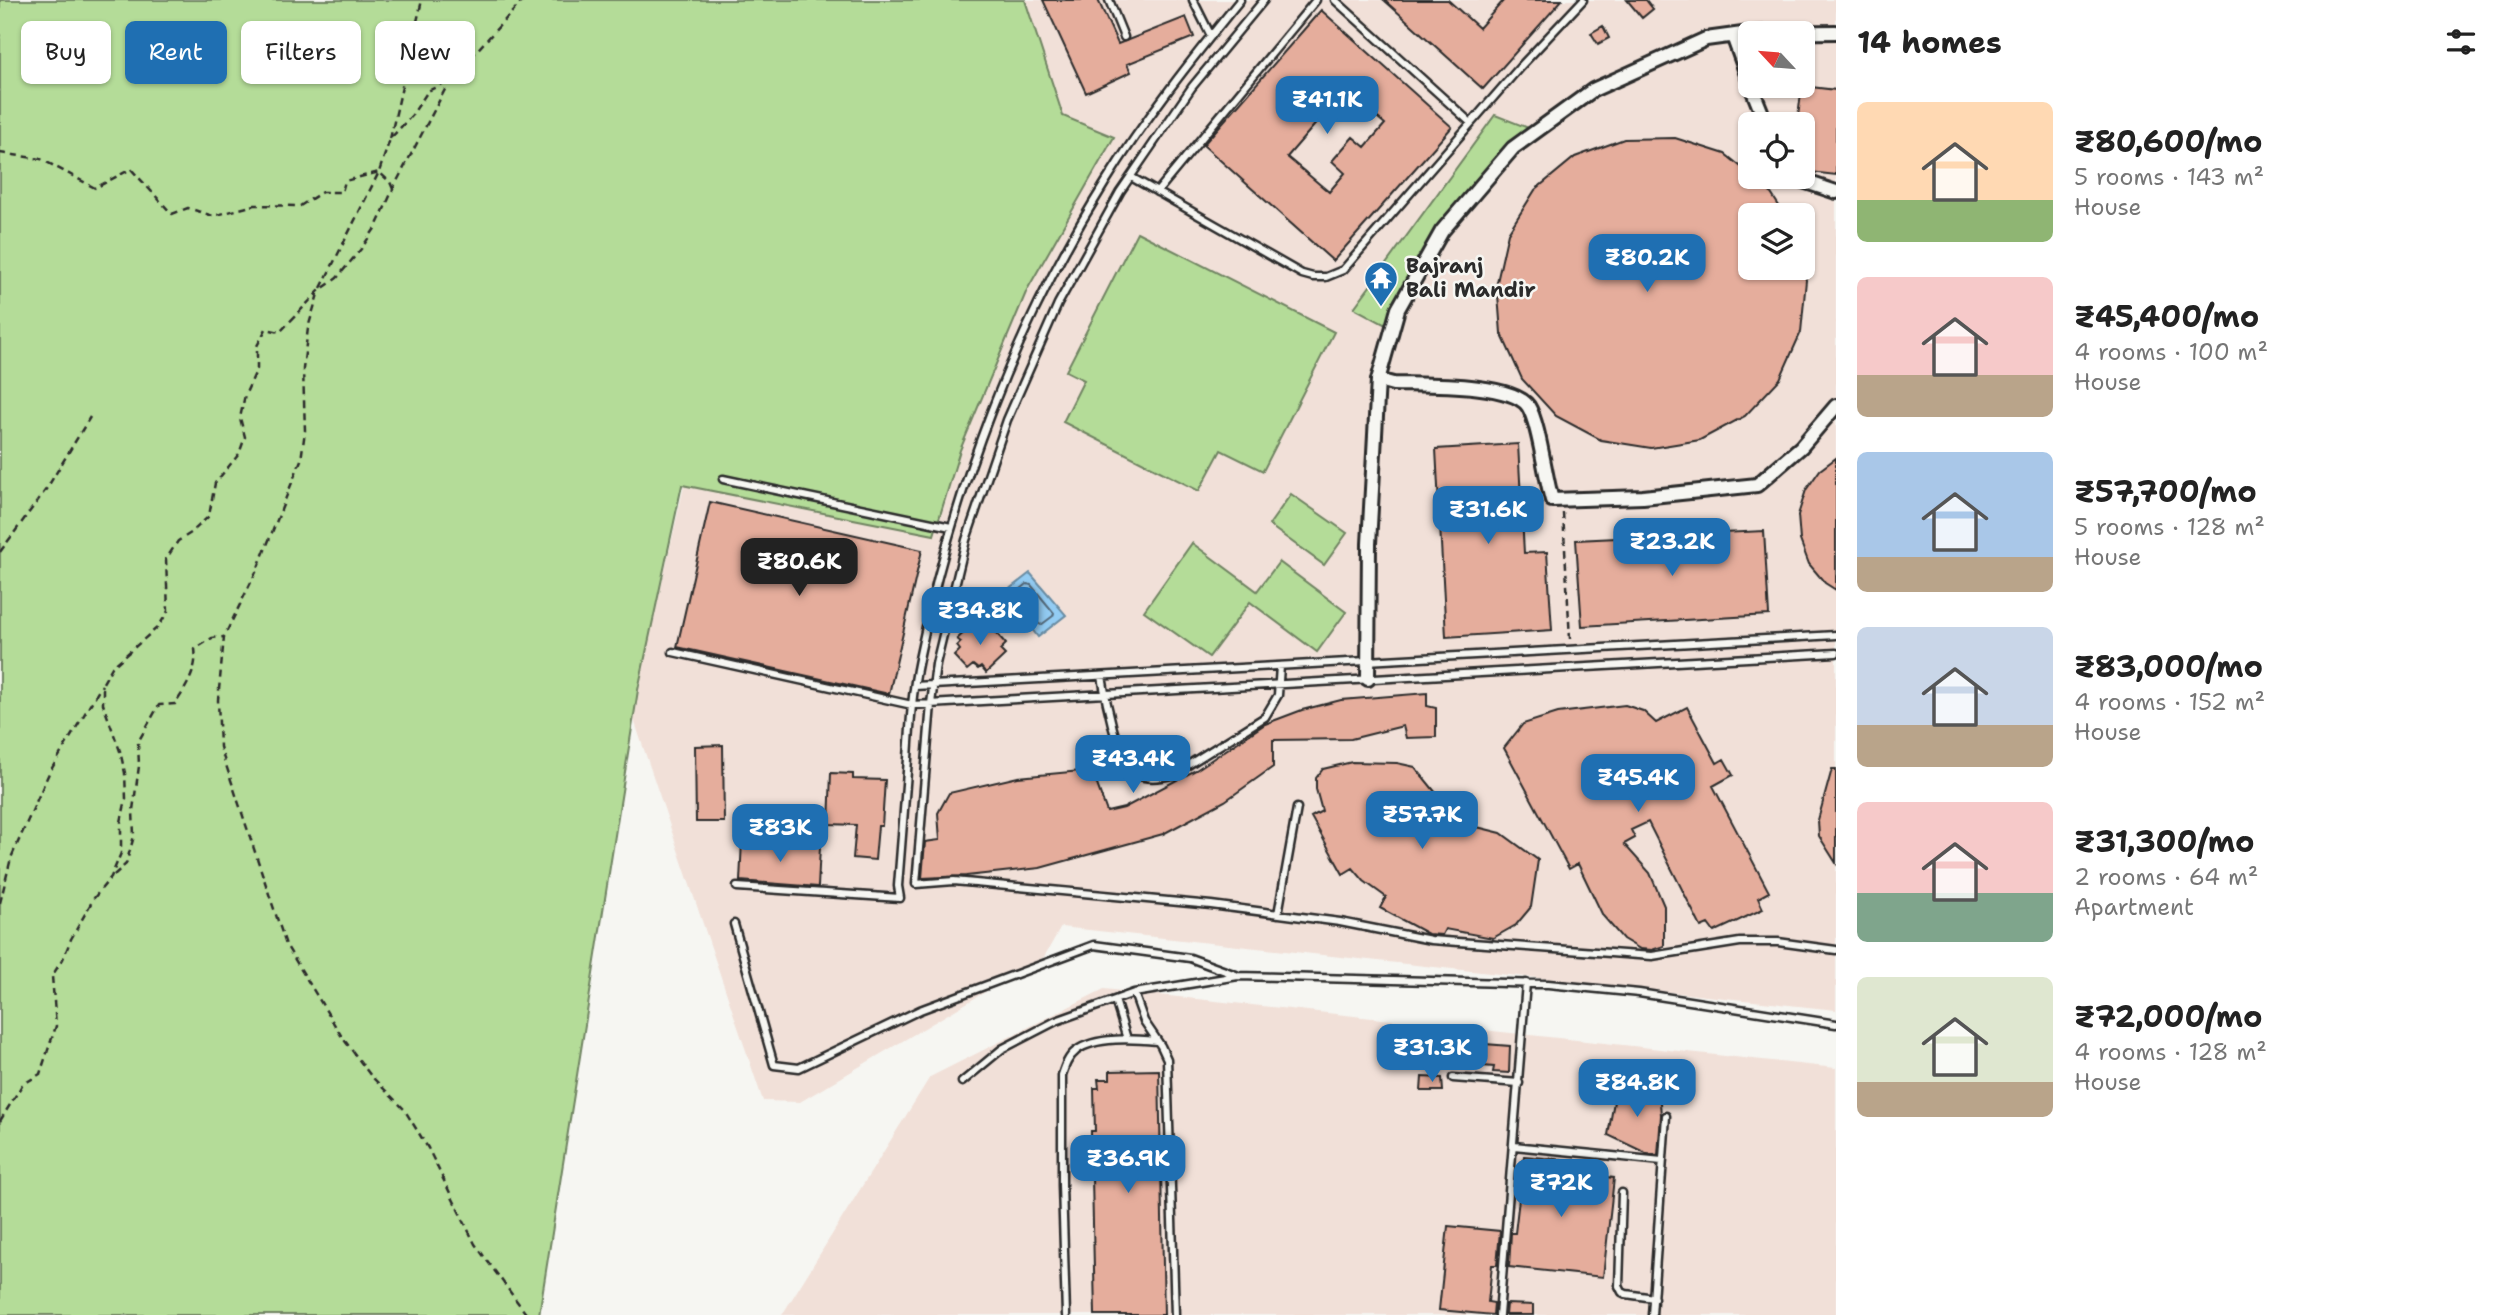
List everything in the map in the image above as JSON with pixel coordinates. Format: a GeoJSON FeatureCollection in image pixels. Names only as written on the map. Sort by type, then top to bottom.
{"type":"FeatureCollection","features":[{"type":"Feature","properties":{"kind":"street"},"geometry":{"type":"LineString","coordinates":[[1815,32],[1836,32]]}},
{"type":"Feature","properties":{"kind":"street"},"geometry":{"type":"LineString","coordinates":[[1368,679],[1369,544],[1378,380],[1398,309],[1442,231],[1513,148],[1593,90],[1706,39],[1738,35]]}},
{"type":"Feature","properties":{"kind":"street"},"geometry":{"type":"LineString","coordinates":[[1733,36],[1738,49]]}},
{"type":"Feature","properties":{"kind":"street"},"geometry":{"type":"LineString","coordinates":[[1815,185],[1836,192]]}},
{"type":"Feature","properties":{"kind":"street"},"geometry":{"type":"LineString","coordinates":[[1378,380],[1393,384],[1494,389],[1514,396],[1528,405],[1536,428],[1552,500],[1643,497],[1757,485],[1801,446],[1836,406]]}},
{"type":"Feature","properties":{"kind":"lane"},"geometry":{"type":"LineString","coordinates":[[1108,0],[1124,37]]}},
{"type":"Feature","properties":{"kind":"lane"},"geometry":{"type":"LineString","coordinates":[[1193,0],[1211,36]]}},
{"type":"Feature","properties":{"kind":"lane"},"geometry":{"type":"LineString","coordinates":[[737,887],[900,898],[898,886],[912,705],[919,660],[951,527],[990,413],[1042,295],[1105,183],[1177,76],[1240,0]]}},
{"type":"Feature","properties":{"kind":"lane"},"geometry":{"type":"LineString","coordinates":[[1264,0],[1192,87],[1131,177],[1058,304],[1007,420],[966,540],[933,685],[916,884],[954,881],[1211,905],[1340,922],[1431,940],[1652,957],[1740,942],[1778,943],[1836,950]]}},
{"type":"Feature","properties":{"kind":"lane"},"geometry":{"type":"LineString","coordinates":[[1157,192],[1316,0]]}},
{"type":"Feature","properties":{"kind":"lane"},"geometry":{"type":"LineString","coordinates":[[1335,0],[1471,123]]}},
{"type":"Feature","properties":{"kind":"lane"},"geometry":{"type":"LineString","coordinates":[[1131,177],[1276,261],[1313,277],[1326,277],[1343,270],[1583,0]]}},
{"type":"Feature","properties":{"kind":"lane"},"geometry":{"type":"LineString","coordinates":[[723,479],[951,527]]}},
{"type":"Feature","properties":{"kind":"lane"},"geometry":{"type":"LineString","coordinates":[[915,686],[1836,635]]}},
{"type":"Feature","properties":{"kind":"lane"},"geometry":{"type":"LineString","coordinates":[[673,652],[912,705],[1836,653]]}},
{"type":"Feature","properties":{"kind":"lane"},"geometry":{"type":"LineString","coordinates":[[1102,676],[1104,694],[1124,759],[1129,768],[1139,776],[1154,778],[1172,775],[1265,717],[1275,701],[1280,666]]}},
{"type":"Feature","properties":{"kind":"lane"},"geometry":{"type":"LineString","coordinates":[[1278,914],[1297,808]]}},
{"type":"Feature","properties":{"kind":"lane"},"geometry":{"type":"LineString","coordinates":[[734,924],[774,1065],[799,1068],[920,1010],[1094,944],[1190,958],[1238,976]]}},
{"type":"Feature","properties":{"kind":"lane"},"geometry":{"type":"LineString","coordinates":[[962,1082],[1002,1049],[1055,1021],[1134,993],[1238,976],[1526,983],[1639,993],[1836,1024]]}},
{"type":"Feature","properties":{"kind":"lane"},"geometry":{"type":"LineString","coordinates":[[1499,1315],[1526,983]]}},
{"type":"Feature","properties":{"kind":"lane"},"geometry":{"type":"LineString","coordinates":[[1134,993],[1144,1021],[1167,1059],[1175,1315]]}},
{"type":"Feature","properties":{"kind":"lane"},"geometry":{"type":"LineString","coordinates":[[1115,1000],[1127,1039]]}},
{"type":"Feature","properties":{"kind":"lane"},"geometry":{"type":"LineString","coordinates":[[1066,1315],[1062,1075],[1075,1052],[1088,1045],[1127,1039],[1157,1041]]}},
{"type":"Feature","properties":{"kind":"lane"},"geometry":{"type":"LineString","coordinates":[[1452,1078],[1519,1083]]}},
{"type":"Feature","properties":{"kind":"lane"},"geometry":{"type":"LineString","coordinates":[[1652,1315],[1666,1116]]}},
{"type":"Feature","properties":{"kind":"lane"},"geometry":{"type":"LineString","coordinates":[[1514,1146],[1662,1161]]}},
{"type":"Feature","properties":{"kind":"lane"},"geometry":{"type":"LineString","coordinates":[[1622,1193],[1619,1286],[1626,1294],[1654,1298]]}},
{"type":"Feature","properties":{"kind":"path"},"geometry":{"type":"LineString","coordinates":[[422,0],[390,139],[379,172],[319,291],[308,328],[303,369],[305,431],[301,460],[257,570],[224,637],[218,700],[220,747],[286,945],[342,1037],[371,1076],[404,1109],[428,1149],[475,1244],[527,1315]]}},
{"type":"Feature","properties":{"kind":"path"},"geometry":{"type":"LineString","coordinates":[[475,53],[523,0]]}},
{"type":"Feature","properties":{"kind":"path"},"geometry":{"type":"LineString","coordinates":[[390,139],[412,115],[428,91],[442,84]]}},
{"type":"Feature","properties":{"kind":"path"},"geometry":{"type":"LineString","coordinates":[[0,903],[11,858],[49,773],[112,667],[159,626],[168,611],[166,559],[178,541],[209,516],[215,483],[239,454],[245,437],[240,418],[245,395],[257,369],[257,346],[266,329],[280,332],[319,291],[337,278],[361,249],[376,227],[448,84]]}},
{"type":"Feature","properties":{"kind":"path"},"geometry":{"type":"LineString","coordinates":[[0,153],[41,159],[95,188],[131,169],[172,214],[188,208],[213,216],[255,205],[300,206],[322,192],[342,192],[345,181],[379,172]]}},
{"type":"Feature","properties":{"kind":"path"},"geometry":{"type":"LineString","coordinates":[[379,172],[393,189]]}},
{"type":"Feature","properties":{"kind":"path"},"geometry":{"type":"LineString","coordinates":[[0,552],[47,488],[90,417]]}},
{"type":"Feature","properties":{"kind":"path"},"geometry":{"type":"LineString","coordinates":[[1562,499],[1570,650]]}},
{"type":"Feature","properties":{"kind":"path"},"geometry":{"type":"LineString","coordinates":[[0,1121],[22,1085],[40,1074],[56,1026],[52,976],[94,898],[126,864],[134,836],[132,810],[139,765],[138,742],[159,705],[175,704],[187,687],[197,660],[195,649],[212,638],[224,637]]}},
{"type":"Feature","properties":{"kind":"path"},"geometry":{"type":"LineString","coordinates":[[103,683],[103,704],[125,773],[126,799],[121,822],[121,853],[111,877]]}},
{"type":"Feature","properties":{"kind":"shaded area"},"geometry":{"type":"Polygon","coordinates":[[[918,0],[1836,0],[1836,1010],[1061,927],[1044,957],[800,1102],[763,1101],[632,714],[716,346],[918,0]]]}},
{"type":"Feature","properties":{"kind":"shaded area"},"geometry":{"type":"Polygon","coordinates":[[[1104,989],[1836,1068],[1836,1315],[782,1315],[930,1077],[1104,989]]]}},
{"type":"Feature","properties":{"kind":"green space"},"geometry":{"type":"Polygon","coordinates":[[[0,0],[1025,0],[1063,116],[1114,137],[1027,290],[960,450],[934,535],[682,485],[638,690],[539,1315],[0,1315],[0,0]]]}},
{"type":"Feature","properties":{"kind":"green space"},"geometry":{"type":"Polygon","coordinates":[[[1495,115],[1536,131],[1447,225],[1393,329],[1354,308],[1495,115]]]}},
{"type":"Feature","properties":{"kind":"green space"},"geometry":{"type":"Polygon","coordinates":[[[1137,232],[1334,332],[1263,471],[1221,450],[1199,491],[1063,422],[1084,380],[1066,371],[1137,232]]]}},
{"type":"Feature","properties":{"kind":"green space"},"geometry":{"type":"Polygon","coordinates":[[[1291,494],[1347,533],[1324,565],[1269,525],[1291,494]]]}},
{"type":"Feature","properties":{"kind":"green space"},"geometry":{"type":"Polygon","coordinates":[[[1192,543],[1257,591],[1279,562],[1346,612],[1317,652],[1250,602],[1209,657],[1144,611],[1192,543]]]}},
{"type":"Feature","properties":{"kind":"water"},"geometry":{"type":"Polygon","coordinates":[[[1030,573],[1066,615],[1038,637],[1028,624],[1015,627],[1005,618],[1012,605],[1003,594],[1030,573]]]}},
{"type":"Feature","properties":{"kind":"building"},"geometry":{"type":"Polygon","coordinates":[[[1043,0],[1098,0],[1118,44],[1186,17],[1194,37],[1127,64],[1131,72],[1086,93],[1043,0]]]}},
{"type":"Feature","properties":{"kind":"building"},"geometry":{"type":"Polygon","coordinates":[[[1384,0],[1448,0],[1479,28],[1504,0],[1562,0],[1483,89],[1384,0]]]}},
{"type":"Feature","properties":{"kind":"building"},"geometry":{"type":"Polygon","coordinates":[[[1627,0],[1646,0],[1653,9],[1642,18],[1627,0]]]}},
{"type":"Feature","properties":{"kind":"building"},"geometry":{"type":"Polygon","coordinates":[[[1321,10],[1452,127],[1333,261],[1203,145],[1321,10]],[[1345,90],[1287,157],[1329,192],[1345,173],[1332,161],[1353,137],[1365,147],[1385,124],[1345,90]]]}},
{"type":"Feature","properties":{"kind":"building"},"geometry":{"type":"Polygon","coordinates":[[[1603,26],[1609,38],[1598,44],[1591,33],[1603,26]]]}},
{"type":"Feature","properties":{"kind":"building"},"geometry":{"type":"Polygon","coordinates":[[[1815,88],[1836,90],[1836,175],[1815,173],[1815,112],[1799,112],[1800,98],[1815,98],[1815,88]]]}},
{"type":"Feature","properties":{"kind":"building"},"geometry":{"type":"Polygon","coordinates":[[[1675,138],[1725,154],[1738,164],[1738,189],[1768,189],[1777,203],[1738,203],[1738,280],[1806,280],[1801,332],[1780,379],[1745,416],[1700,440],[1651,448],[1601,440],[1556,416],[1522,379],[1501,333],[1497,282],[1508,233],[1535,190],[1575,157],[1624,139],[1675,138]]]}},
{"type":"Feature","properties":{"kind":"building"},"geometry":{"type":"Polygon","coordinates":[[[1518,444],[1524,553],[1547,552],[1552,630],[1446,637],[1436,449],[1518,444]]]}},
{"type":"Feature","properties":{"kind":"building"},"geometry":{"type":"Polygon","coordinates":[[[1836,458],[1836,590],[1825,583],[1809,564],[1800,540],[1798,515],[1806,490],[1820,470],[1836,458]]]}},
{"type":"Feature","properties":{"kind":"building"},"geometry":{"type":"Polygon","coordinates":[[[710,502],[922,550],[889,694],[677,647],[710,502]]]}},
{"type":"Feature","properties":{"kind":"building"},"geometry":{"type":"Polygon","coordinates":[[[1764,531],[1769,615],[1582,626],[1576,540],[1764,531]]]}},
{"type":"Feature","properties":{"kind":"building"},"geometry":{"type":"Polygon","coordinates":[[[985,620],[1006,644],[1000,650],[1005,655],[986,673],[981,667],[978,669],[973,665],[967,670],[954,656],[960,650],[957,646],[961,642],[957,639],[977,621],[980,624],[985,620]]]}},
{"type":"Feature","properties":{"kind":"building"},"geometry":{"type":"Polygon","coordinates":[[[1427,693],[1427,706],[1436,708],[1436,737],[1406,738],[1403,726],[1351,739],[1273,740],[1273,767],[1225,801],[1163,834],[1040,868],[922,878],[925,842],[940,840],[938,813],[949,793],[1018,777],[1081,771],[1095,779],[1107,812],[1124,808],[1196,770],[1265,724],[1302,710],[1341,700],[1427,693]]]}},
{"type":"Feature","properties":{"kind":"building"},"geometry":{"type":"Polygon","coordinates":[[[1625,705],[1643,711],[1656,723],[1687,707],[1717,763],[1724,759],[1733,775],[1713,786],[1769,892],[1758,898],[1763,909],[1714,932],[1708,924],[1701,927],[1648,822],[1631,830],[1635,838],[1624,844],[1650,873],[1664,906],[1664,946],[1652,950],[1640,949],[1623,939],[1603,916],[1578,864],[1569,869],[1504,748],[1523,724],[1558,713],[1625,705]]]}},
{"type":"Feature","properties":{"kind":"building"},"geometry":{"type":"Polygon","coordinates":[[[723,745],[724,822],[696,822],[695,746],[723,745]]]}},
{"type":"Feature","properties":{"kind":"building"},"geometry":{"type":"Polygon","coordinates":[[[1352,762],[1397,763],[1415,767],[1449,809],[1473,826],[1501,833],[1538,860],[1531,907],[1516,925],[1493,938],[1445,929],[1442,935],[1428,934],[1380,908],[1386,897],[1364,881],[1353,868],[1343,874],[1311,817],[1322,811],[1316,778],[1323,769],[1352,762]]]}},
{"type":"Feature","properties":{"kind":"building"},"geometry":{"type":"Polygon","coordinates":[[[1832,769],[1836,769],[1836,863],[1819,836],[1818,820],[1832,769]]]}},
{"type":"Feature","properties":{"kind":"building"},"geometry":{"type":"Polygon","coordinates":[[[831,773],[853,774],[853,779],[885,780],[882,826],[878,826],[875,860],[853,858],[856,825],[829,824],[831,773]]]}},
{"type":"Feature","properties":{"kind":"building"},"geometry":{"type":"Polygon","coordinates":[[[742,841],[820,846],[818,887],[740,881],[742,841]]]}},
{"type":"Feature","properties":{"kind":"building"},"geometry":{"type":"Polygon","coordinates":[[[1459,1042],[1510,1046],[1509,1073],[1493,1072],[1494,1067],[1458,1064],[1459,1042]]]}},
{"type":"Feature","properties":{"kind":"building"},"geometry":{"type":"Polygon","coordinates":[[[1159,1070],[1164,1315],[1095,1315],[1091,1131],[1095,1131],[1094,1088],[1099,1088],[1098,1079],[1110,1079],[1110,1071],[1159,1070]]]}},
{"type":"Feature","properties":{"kind":"building"},"geometry":{"type":"Polygon","coordinates":[[[1422,1077],[1442,1078],[1443,1091],[1421,1091],[1422,1077]]]}},
{"type":"Feature","properties":{"kind":"building"},"geometry":{"type":"Polygon","coordinates":[[[1616,1090],[1659,1090],[1661,1115],[1658,1155],[1648,1154],[1608,1135],[1616,1090]]]}},
{"type":"Feature","properties":{"kind":"building"},"geometry":{"type":"Polygon","coordinates":[[[1524,1156],[1565,1160],[1565,1168],[1579,1169],[1579,1174],[1614,1178],[1603,1277],[1509,1267],[1511,1233],[1515,1233],[1524,1156]]]}},
{"type":"Feature","properties":{"kind":"building"},"geometry":{"type":"Polygon","coordinates":[[[1448,1226],[1500,1231],[1497,1265],[1492,1265],[1488,1302],[1494,1303],[1493,1315],[1439,1310],[1448,1226]]]}},
{"type":"Feature","properties":{"kind":"building"},"geometry":{"type":"Polygon","coordinates":[[[1506,1304],[1533,1305],[1533,1315],[1505,1315],[1506,1304]]]}},
{"type":"Feature","properties":{"kind":"place","name":"Bajranj Bali Mandir"},"geometry":{"type":"Point","coordinates":[1381,308]}}]}
